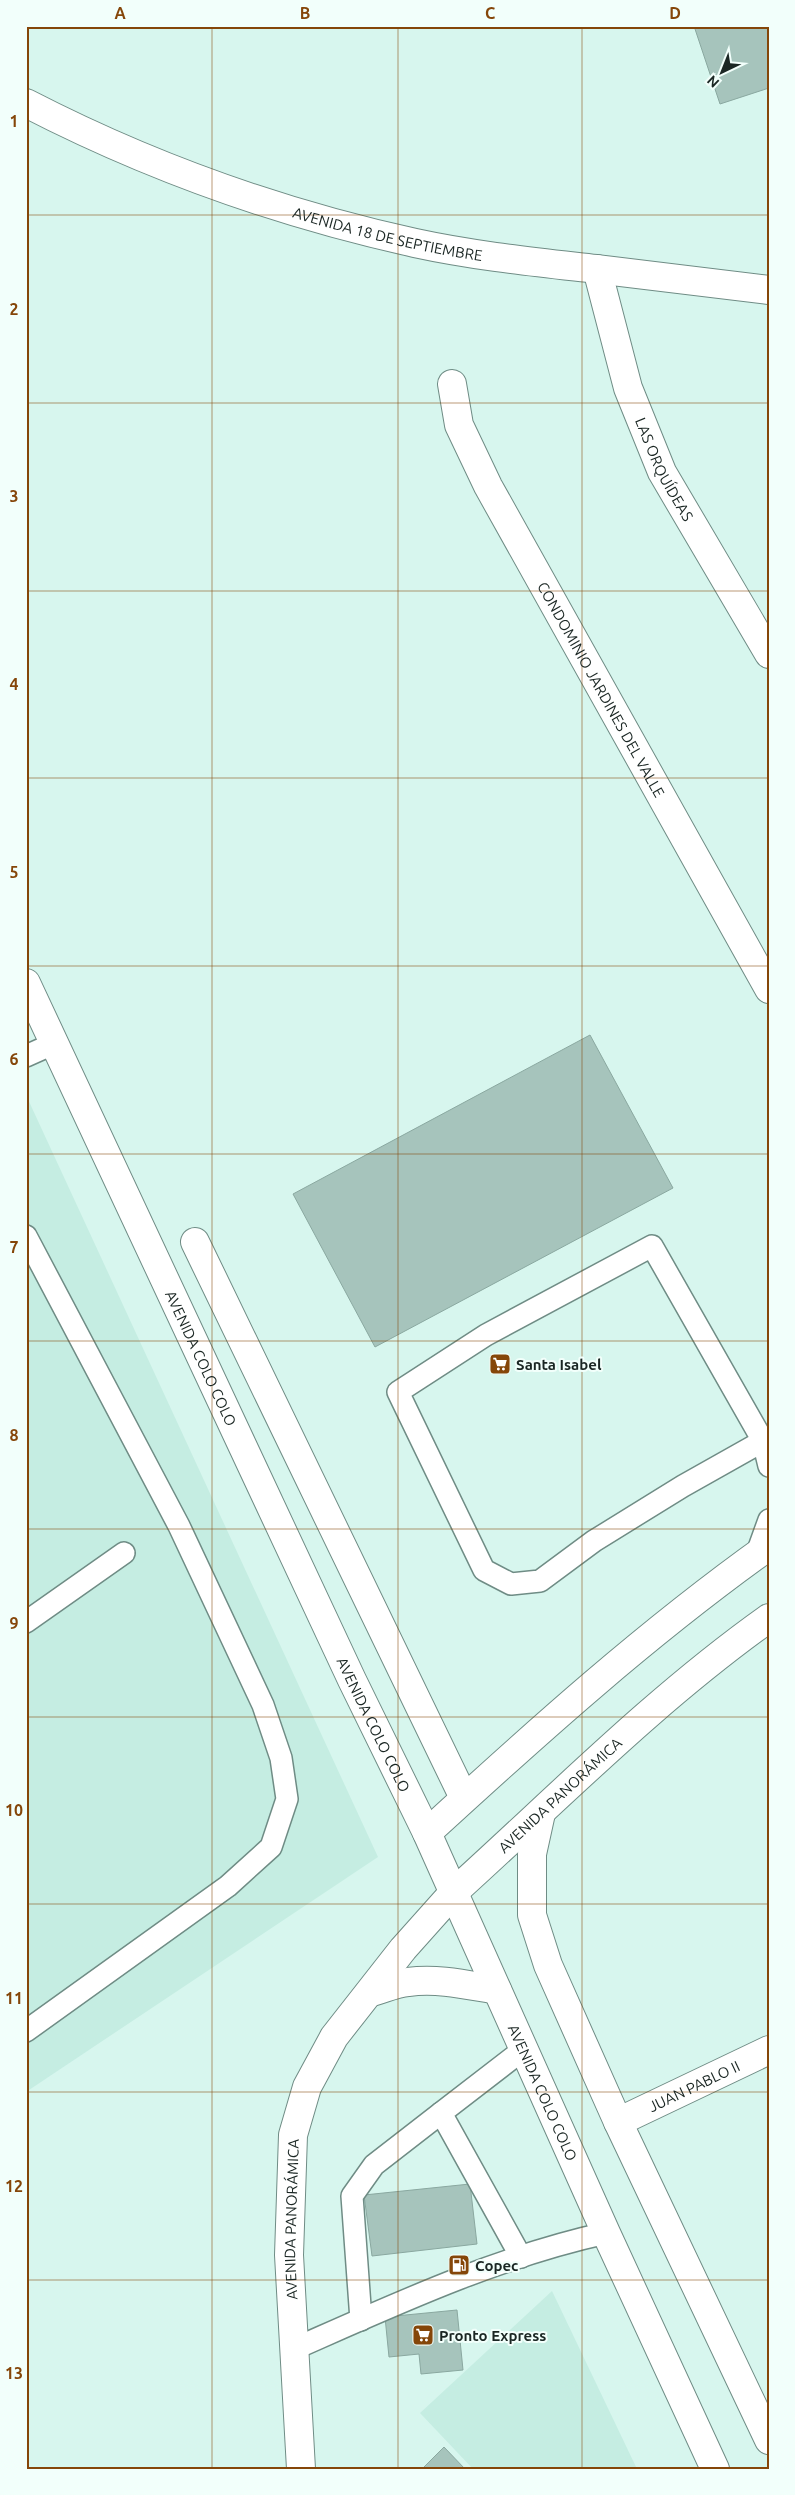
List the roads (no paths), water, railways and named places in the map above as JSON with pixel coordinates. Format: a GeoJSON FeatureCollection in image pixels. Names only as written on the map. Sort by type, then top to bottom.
{"type":"FeatureCollection","features":[{"type":"Feature","properties":{"kind":"street","name":"AVENIDA 18 DE SEPTIEMBRE"},"geometry":{"type":"LineString","coordinates":[[26,103],[74,128],[157,164],[242,196],[329,223],[426,245],[506,259],[769,290]]}},
{"type":"Feature","properties":{"kind":"street","name":"LAS ORQUÍDEAS"},"geometry":{"type":"LineString","coordinates":[[597,269],[628,388],[662,472],[769,654]]}},
{"type":"Feature","properties":{"kind":"street","name":"CONDOMINIO JARDINES DEL VALLE"},"geometry":{"type":"LineString","coordinates":[[452,384],[459,425],[488,486],[769,989]]}},
{"type":"Feature","properties":{"kind":"street","name":"AVENIDA COLO COLO"},"geometry":{"type":"LineString","coordinates":[[26,983],[352,1680],[426,1833],[606,2233],[715,2469]]}},
{"type":"Feature","properties":{"kind":"street"},"geometry":{"type":"LineString","coordinates":[[195,1242],[464,1798]]}},
{"type":"Feature","properties":{"kind":"street"},"geometry":{"type":"LineString","coordinates":[[426,1833],[585,1690],[669,1622],[762,1551]]}},
{"type":"Feature","properties":{"kind":"street","name":"AVENIDA PANORÁMICA"},"geometry":{"type":"LineString","coordinates":[[301,2469],[289,2256],[293,2135],[307,2087],[334,2037],[403,1948],[453,1892],[676,1690],[769,1618]]}},
{"type":"Feature","properties":{"kind":"street"},"geometry":{"type":"LineString","coordinates":[[541,1813],[532,1854],[532,1915],[548,1965],[618,2122],[769,2440]]}},
{"type":"Feature","properties":{"kind":"street"},"geometry":{"type":"LineString","coordinates":[[370,1992],[406,1982],[429,1980],[497,1990]]}},
{"type":"Feature","properties":{"kind":"street","name":"JUAN PABLO II"},"geometry":{"type":"LineString","coordinates":[[618,2122],[769,2050]]}},
{"type":"Feature","properties":{"kind":"lane"},"geometry":{"type":"LineString","coordinates":[[26,1056],[54,1042]]}},
{"type":"Feature","properties":{"kind":"lane"},"geometry":{"type":"LineString","coordinates":[[26,1236],[179,1526],[263,1704],[281,1758],[287,1798],[271,1847],[228,1886],[26,2031]]}},
{"type":"Feature","properties":{"kind":"lane"},"geometry":{"type":"LineString","coordinates":[[766,1443],[683,1486],[602,1536],[540,1581],[511,1584],[484,1570],[398,1392],[486,1335],[652,1246],[766,1443],[769,1466]]}},
{"type":"Feature","properties":{"kind":"lane"},"geometry":{"type":"LineString","coordinates":[[762,1551],[769,1520]]}},
{"type":"Feature","properties":{"kind":"lane"},"geometry":{"type":"LineString","coordinates":[[26,1622],[124,1553]]}},
{"type":"Feature","properties":{"kind":"lane"},"geometry":{"type":"LineString","coordinates":[[361,2320],[352,2196],[374,2164],[524,2049]]}},
{"type":"Feature","properties":{"kind":"lane"},"geometry":{"type":"LineString","coordinates":[[440,2113],[521,2257]]}},
{"type":"Feature","properties":{"kind":"lane"},"geometry":{"type":"LineString","coordinates":[[294,2349],[453,2279],[574,2240],[606,2233]]}},
{"type":"Feature","properties":{"kind":"place","name":"Santa Isabel"},"geometry":{"type":"Point","coordinates":[500,1364]}},
{"type":"Feature","properties":{"kind":"place","name":"Copec"},"geometry":{"type":"Point","coordinates":[459,2265]}},
{"type":"Feature","properties":{"kind":"place","name":"Pronto Express"},"geometry":{"type":"Point","coordinates":[423,2335]}}]}
